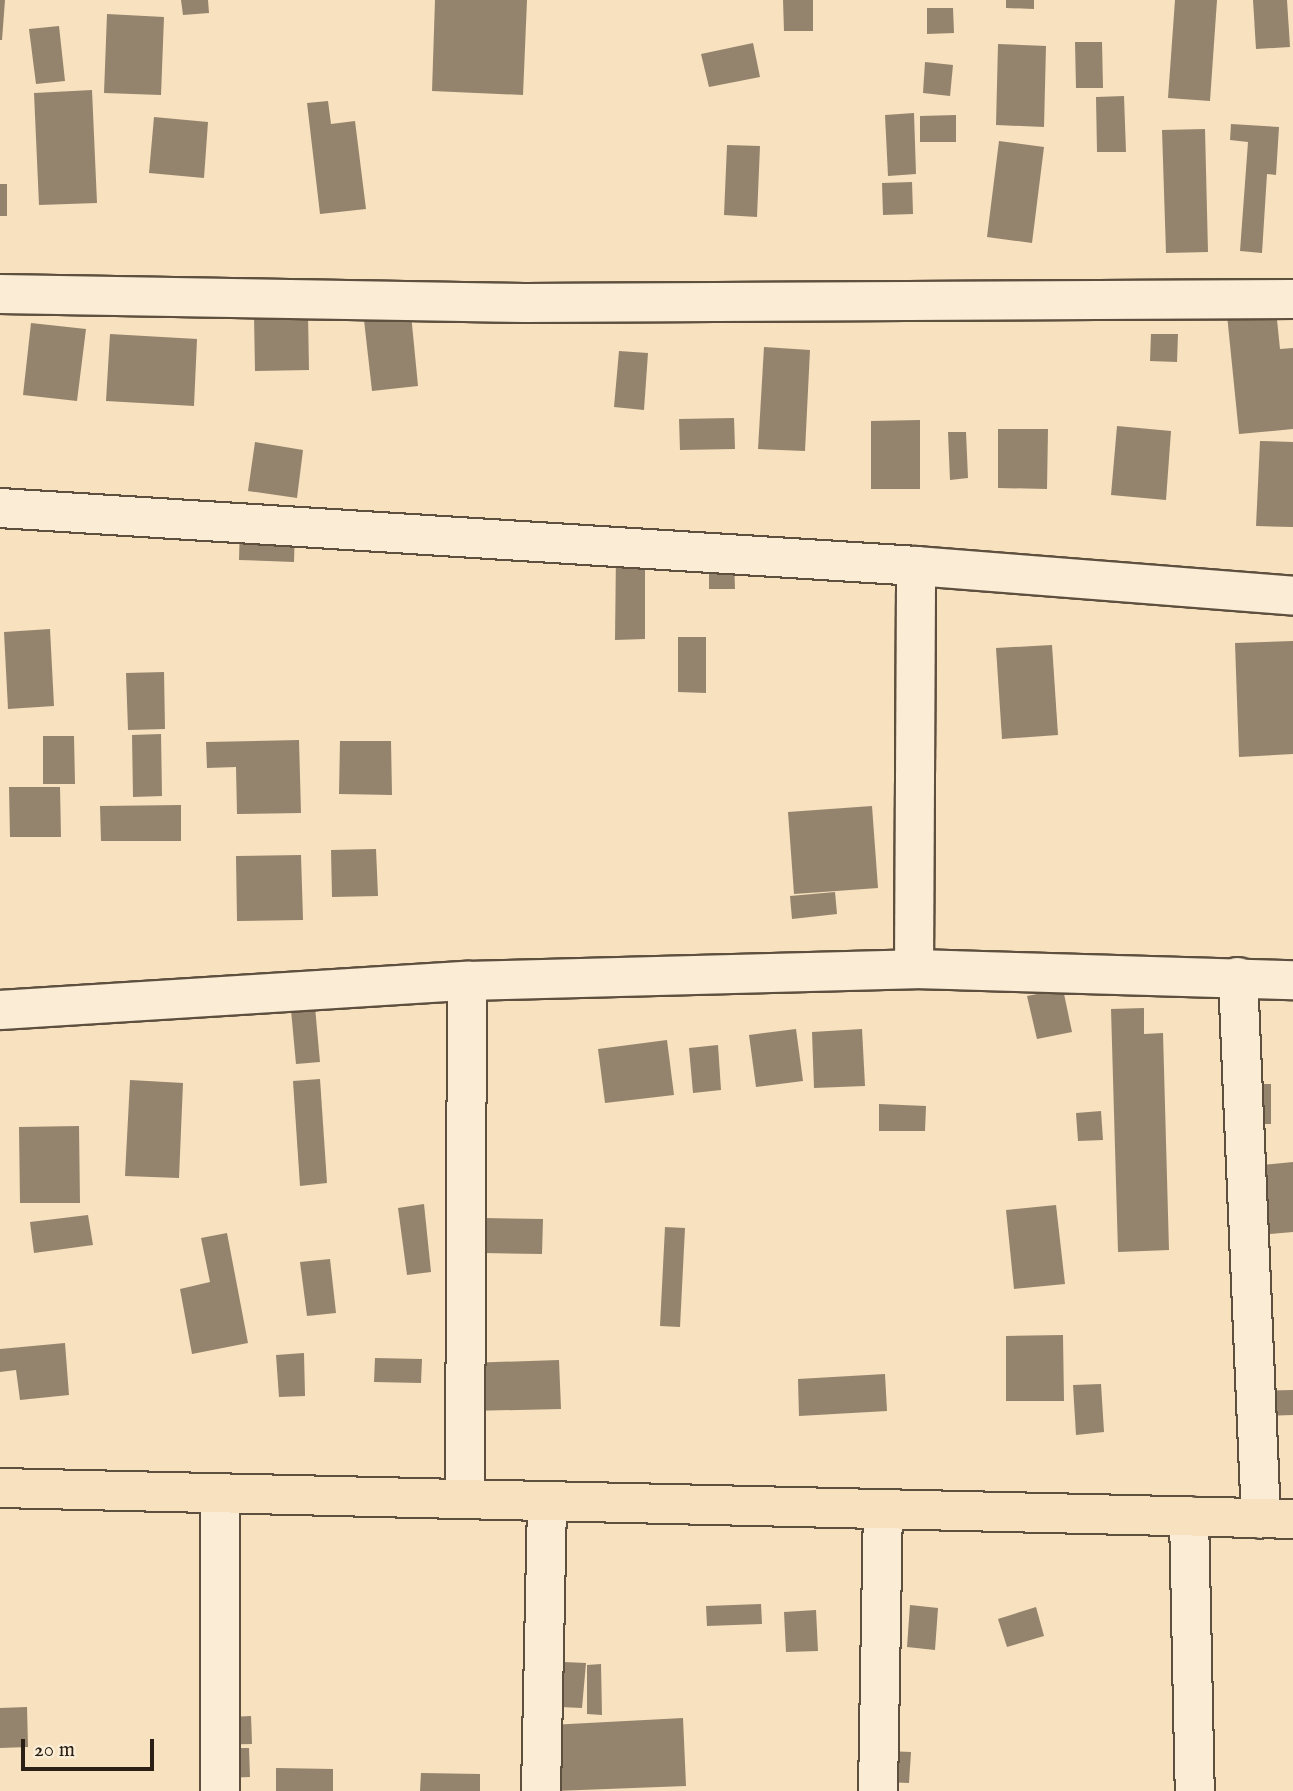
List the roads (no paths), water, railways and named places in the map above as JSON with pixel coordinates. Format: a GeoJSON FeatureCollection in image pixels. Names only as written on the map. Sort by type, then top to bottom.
{"type":"FeatureCollection","features":[{"type":"Feature","properties":{"kind":"main road"},"geometry":{"type":"LineString","coordinates":[[0,1488],[1277,1519]]}},
{"type":"Feature","properties":{"kind":"street"},"geometry":{"type":"LineString","coordinates":[[0,295],[525,303],[1293,299]]}},
{"type":"Feature","properties":{"kind":"street"},"geometry":{"type":"LineString","coordinates":[[0,508],[916,566],[1293,596]]}},
{"type":"Feature","properties":{"kind":"street"},"geometry":{"type":"LineString","coordinates":[[914,969],[916,566]]}},
{"type":"Feature","properties":{"kind":"street"},"geometry":{"type":"LineString","coordinates":[[0,1010],[467,981],[914,969],[1293,980]]}},
{"type":"Feature","properties":{"kind":"street"},"geometry":{"type":"LineString","coordinates":[[1238,977],[1277,1519]]}},
{"type":"Feature","properties":{"kind":"street"},"geometry":{"type":"LineString","coordinates":[[465,1499],[467,981]]}},
{"type":"Feature","properties":{"kind":"street"},"geometry":{"type":"LineString","coordinates":[[220,1493],[220,1791]]}},
{"type":"Feature","properties":{"kind":"street"},"geometry":{"type":"LineString","coordinates":[[541,1791],[547,1501]]}},
{"type":"Feature","properties":{"kind":"street"},"geometry":{"type":"LineString","coordinates":[[878,1791],[883,1510]]}},
{"type":"Feature","properties":{"kind":"street"},"geometry":{"type":"LineString","coordinates":[[1189,1517],[1195,1791]]}}]}
